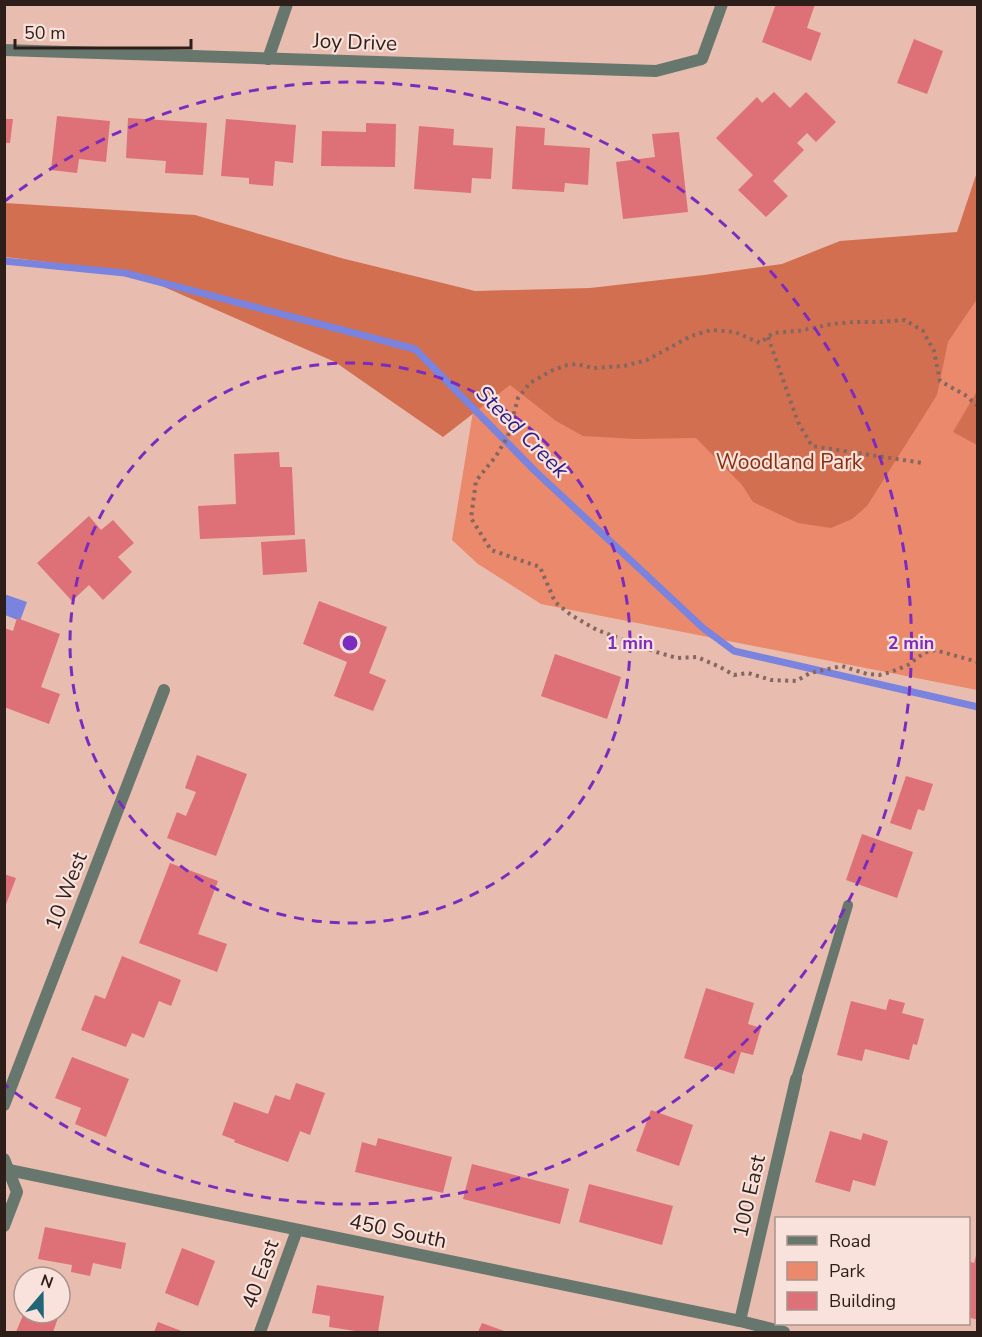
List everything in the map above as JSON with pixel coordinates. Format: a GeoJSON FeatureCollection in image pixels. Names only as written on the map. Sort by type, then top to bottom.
{"type":"FeatureCollection","features":[{"type":"Feature","properties":{"kind":"street"},"geometry":{"type":"LineString","coordinates":[[268,59],[287,4]]}},
{"type":"Feature","properties":{"kind":"street","name":"Joy Drive"},"geometry":{"type":"LineString","coordinates":[[4,50],[656,71],[702,59],[722,4]]}},
{"type":"Feature","properties":{"kind":"street","name":"10 West"},"geometry":{"type":"LineString","coordinates":[[4,1105],[164,690]]}},
{"type":"Feature","properties":{"kind":"street","name":"100 East"},"geometry":{"type":"LineString","coordinates":[[740,1321],[796,1079]]}},
{"type":"Feature","properties":{"kind":"street"},"geometry":{"type":"LineString","coordinates":[[4,1226],[17,1192],[6,1166]]}},
{"type":"Feature","properties":{"kind":"street","name":"450 South"},"geometry":{"type":"LineString","coordinates":[[6,1166],[297,1230],[784,1332]]}},
{"type":"Feature","properties":{"kind":"street","name":"40 East"},"geometry":{"type":"LineString","coordinates":[[260,1332],[297,1230]]}},
{"type":"Feature","properties":{"kind":"lane"},"geometry":{"type":"LineString","coordinates":[[796,1079],[848,904]]}},
{"type":"Feature","properties":{"kind":"path"},"geometry":{"type":"LineString","coordinates":[[978,406],[965,395],[940,381],[934,351],[923,331],[904,320],[832,324],[774,333],[760,343],[735,332],[711,330],[692,336],[647,360],[624,366],[593,368],[576,364],[567,365],[530,383],[518,398],[508,436],[496,456],[476,481],[471,518],[491,550],[540,567],[555,602],[582,622],[656,652],[677,658],[697,657],[734,675],[748,673],[771,680],[796,681],[810,673],[842,666],[867,674],[879,675],[908,665],[924,653],[935,650],[978,662]]}},
{"type":"Feature","properties":{"kind":"path"},"geometry":{"type":"LineString","coordinates":[[768,337],[798,422],[812,446],[923,464]]}},
{"type":"Feature","properties":{"kind":"green space"},"geometry":{"type":"Polygon","coordinates":[[[977,172],[977,299],[948,342],[937,395],[867,506],[852,519],[831,528],[798,523],[753,502],[742,485],[696,438],[635,439],[583,436],[556,421],[510,385],[443,437],[335,362],[130,272],[5,257],[5,203],[195,215],[341,258],[475,291],[590,288],[782,264],[840,241],[957,232],[977,172]]]}},
{"type":"Feature","properties":{"kind":"green space","name":"Woodland Park"},"geometry":{"type":"Polygon","coordinates":[[[977,250],[977,690],[541,604],[478,564],[452,540],[491,302],[977,250]]]}},
{"type":"Feature","properties":{"kind":"green space"},"geometry":{"type":"Polygon","coordinates":[[[977,391],[978,445],[953,432],[977,391]]]}},
{"type":"Feature","properties":{"kind":"water"},"geometry":{"type":"Polygon","coordinates":[[[4,594],[27,602],[20,621],[5,615],[4,594]]]}},
{"type":"Feature","properties":{"kind":"building"},"geometry":{"type":"Polygon","coordinates":[[[776,4],[815,4],[807,28],[821,33],[811,61],[762,42],[776,4]]]}},
{"type":"Feature","properties":{"kind":"building"},"geometry":{"type":"Polygon","coordinates":[[[914,39],[943,51],[927,94],[897,83],[914,39]]]}},
{"type":"Feature","properties":{"kind":"building"},"geometry":{"type":"Polygon","coordinates":[[[774,92],[790,108],[806,92],[836,122],[816,142],[807,133],[797,143],[804,150],[773,181],[788,196],[766,217],[738,190],[753,175],[716,138],[757,97],[762,103],[774,92]]]}},
{"type":"Feature","properties":{"kind":"building"},"geometry":{"type":"Polygon","coordinates":[[[57,116],[110,121],[106,162],[79,159],[77,173],[51,170],[57,116]]]}},
{"type":"Feature","properties":{"kind":"building"},"geometry":{"type":"Polygon","coordinates":[[[128,118],[207,123],[203,175],[165,173],[166,161],[126,158],[128,118]]]}},
{"type":"Feature","properties":{"kind":"building"},"geometry":{"type":"Polygon","coordinates":[[[4,119],[13,119],[10,143],[4,143],[4,119]]]}},
{"type":"Feature","properties":{"kind":"building"},"geometry":{"type":"Polygon","coordinates":[[[226,119],[296,125],[293,163],[275,161],[273,186],[249,184],[249,178],[221,176],[226,119]]]}},
{"type":"Feature","properties":{"kind":"building"},"geometry":{"type":"Polygon","coordinates":[[[366,123],[396,124],[395,167],[321,166],[322,131],[366,132],[366,123]]]}},
{"type":"Feature","properties":{"kind":"building"},"geometry":{"type":"Polygon","coordinates":[[[419,126],[454,129],[453,145],[493,148],[491,179],[472,178],[471,193],[414,189],[419,126]]]}},
{"type":"Feature","properties":{"kind":"building"},"geometry":{"type":"Polygon","coordinates":[[[516,126],[545,128],[544,145],[590,148],[588,185],[565,183],[564,192],[512,189],[516,126]]]}},
{"type":"Feature","properties":{"kind":"building"},"geometry":{"type":"Polygon","coordinates":[[[679,132],[688,212],[623,219],[616,162],[655,157],[652,134],[679,132]]]}},
{"type":"Feature","properties":{"kind":"building"},"geometry":{"type":"Polygon","coordinates":[[[279,452],[280,467],[292,467],[295,535],[200,539],[198,506],[236,504],[234,454],[279,452]]]}},
{"type":"Feature","properties":{"kind":"building"},"geometry":{"type":"Polygon","coordinates":[[[89,516],[101,530],[113,520],[134,543],[118,557],[132,572],[103,600],[89,585],[72,601],[37,563],[89,516]]]}},
{"type":"Feature","properties":{"kind":"building"},"geometry":{"type":"Polygon","coordinates":[[[305,539],[307,572],[263,575],[261,542],[305,539]]]}},
{"type":"Feature","properties":{"kind":"building"},"geometry":{"type":"Polygon","coordinates":[[[319,601],[387,627],[369,673],[386,680],[373,711],[334,696],[347,662],[303,644],[319,601]]]}},
{"type":"Feature","properties":{"kind":"building"},"geometry":{"type":"Polygon","coordinates":[[[17,618],[60,634],[41,687],[60,694],[49,724],[4,707],[4,628],[13,631],[17,618]]]}},
{"type":"Feature","properties":{"kind":"building"},"geometry":{"type":"Polygon","coordinates":[[[555,654],[621,677],[607,719],[541,696],[555,654]]]}},
{"type":"Feature","properties":{"kind":"building"},"geometry":{"type":"Polygon","coordinates":[[[197,755],[247,774],[216,856],[167,838],[177,812],[186,816],[196,792],[185,788],[197,755]]]}},
{"type":"Feature","properties":{"kind":"building"},"geometry":{"type":"Polygon","coordinates":[[[906,776],[933,784],[924,811],[918,809],[911,830],[890,823],[906,776]]]}},
{"type":"Feature","properties":{"kind":"building"},"geometry":{"type":"Polygon","coordinates":[[[862,834],[913,852],[897,898],[846,880],[862,834]]]}},
{"type":"Feature","properties":{"kind":"building"},"geometry":{"type":"Polygon","coordinates":[[[170,863],[218,881],[198,934],[227,944],[217,972],[139,943],[170,863]]]}},
{"type":"Feature","properties":{"kind":"building"},"geometry":{"type":"Polygon","coordinates":[[[4,874],[16,878],[5,907],[4,907],[4,874]]]}},
{"type":"Feature","properties":{"kind":"building"},"geometry":{"type":"Polygon","coordinates":[[[122,956],[181,980],[171,1006],[159,1001],[144,1038],[132,1033],[126,1047],[81,1030],[95,995],[105,999],[122,956]]]}},
{"type":"Feature","properties":{"kind":"building"},"geometry":{"type":"Polygon","coordinates":[[[706,988],[754,1003],[748,1024],[761,1028],[753,1055],[741,1052],[734,1074],[684,1058],[706,988]]]}},
{"type":"Feature","properties":{"kind":"building"},"geometry":{"type":"Polygon","coordinates":[[[889,999],[905,1003],[902,1013],[924,1019],[917,1045],[913,1044],[909,1060],[865,1049],[862,1061],[837,1055],[851,1001],[886,1010],[889,999]]]}},
{"type":"Feature","properties":{"kind":"building"},"geometry":{"type":"Polygon","coordinates":[[[72,1057],[129,1079],[106,1137],[75,1124],[81,1108],[55,1098],[72,1057]]]}},
{"type":"Feature","properties":{"kind":"building"},"geometry":{"type":"Polygon","coordinates":[[[296,1083],[325,1093],[310,1135],[300,1131],[288,1162],[234,1142],[235,1140],[222,1135],[234,1102],[268,1114],[275,1095],[290,1100],[296,1083]]]}},
{"type":"Feature","properties":{"kind":"building"},"geometry":{"type":"Polygon","coordinates":[[[651,1110],[693,1125],[679,1166],[636,1151],[651,1110]]]}},
{"type":"Feature","properties":{"kind":"building"},"geometry":{"type":"Polygon","coordinates":[[[830,1131],[861,1140],[863,1133],[888,1141],[875,1186],[853,1180],[850,1192],[815,1182],[830,1131]]]}},
{"type":"Feature","properties":{"kind":"building"},"geometry":{"type":"Polygon","coordinates":[[[378,1138],[452,1157],[443,1193],[355,1172],[362,1142],[376,1146],[378,1138]]]}},
{"type":"Feature","properties":{"kind":"building"},"geometry":{"type":"Polygon","coordinates":[[[472,1164],[569,1189],[560,1224],[463,1199],[472,1164]]]}},
{"type":"Feature","properties":{"kind":"building"},"geometry":{"type":"Polygon","coordinates":[[[589,1184],[673,1206],[662,1245],[579,1222],[589,1184]]]}},
{"type":"Feature","properties":{"kind":"building"},"geometry":{"type":"Polygon","coordinates":[[[45,1227],[126,1243],[121,1269],[93,1263],[90,1276],[72,1272],[72,1265],[38,1259],[45,1227]]]}},
{"type":"Feature","properties":{"kind":"building"},"geometry":{"type":"Polygon","coordinates":[[[182,1248],[215,1261],[198,1306],[165,1293],[182,1248]]]}},
{"type":"Feature","properties":{"kind":"building"},"geometry":{"type":"Polygon","coordinates":[[[978,1252],[978,1320],[970,1318],[970,1262],[974,1263],[978,1252]]]}},
{"type":"Feature","properties":{"kind":"building"},"geometry":{"type":"Polygon","coordinates":[[[317,1285],[384,1296],[378,1332],[329,1327],[330,1316],[312,1313],[317,1285]]]}},
{"type":"Feature","properties":{"kind":"building"},"geometry":{"type":"Polygon","coordinates":[[[158,1322],[184,1332],[154,1332],[158,1322]]]}},
{"type":"Feature","properties":{"kind":"building"},"geometry":{"type":"Polygon","coordinates":[[[482,1323],[507,1332],[478,1332],[482,1323]]]}},
{"type":"Feature","properties":{"kind":"building"},"geometry":{"type":"Polygon","coordinates":[[[19,1325],[55,1325],[53,1332],[16,1332],[19,1325]]]}},
{"type":"Feature","properties":{"kind":"waterway","name":"Steed Creek"},"geometry":{"type":"LineString","coordinates":[[4,261],[125,273],[415,349],[535,471],[703,628],[734,651],[978,707]]}}]}
